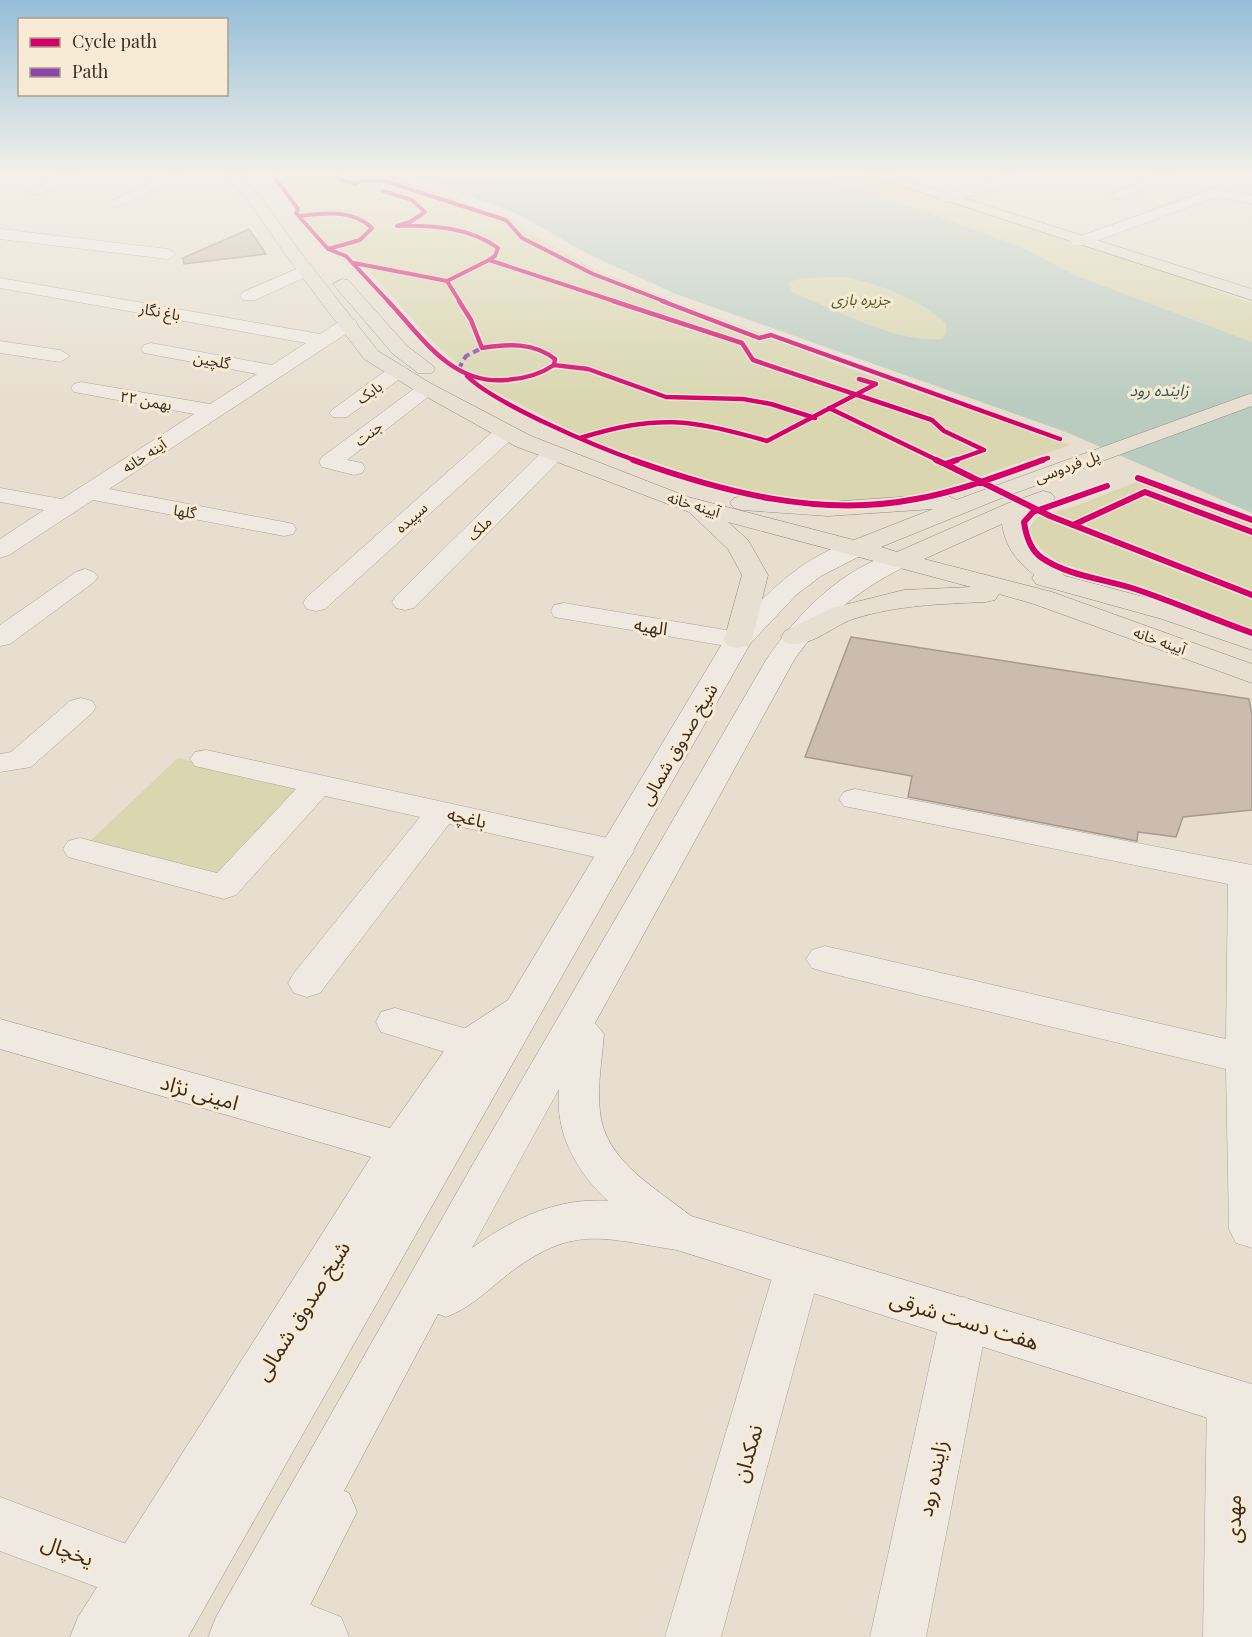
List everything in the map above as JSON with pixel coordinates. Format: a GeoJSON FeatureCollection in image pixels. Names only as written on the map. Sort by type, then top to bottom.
{"type":"FeatureCollection","features":[{"type":"Feature","properties":{"kind":"main road","name":"آیینه خانه"},"geometry":{"type":"LineString","coordinates":[[293,251],[371,355],[426,389],[506,432],[553,454],[697,506],[891,549],[1049,589],[1172,613],[1252,642]]}},
{"type":"Feature","properties":{"kind":"main road","name":"آیینه خانه"},"geometry":{"type":"LineString","coordinates":[[312,251],[400,350],[442,382],[539,433],[693,490],[891,549]]}},
{"type":"Feature","properties":{"kind":"main road"},"geometry":{"type":"LineString","coordinates":[[1120,251],[1252,295]]}},
{"type":"Feature","properties":{"kind":"main road"},"geometry":{"type":"LineString","coordinates":[[1125,251],[1252,289]]}},
{"type":"Feature","properties":{"kind":"main road"},"geometry":{"type":"LineString","coordinates":[[1212,282],[1219,290],[1252,301]]}},
{"type":"Feature","properties":{"kind":"main road","name":"پل فردوسی"},"geometry":{"type":"LineString","coordinates":[[891,549],[992,494],[1252,399]]}},
{"type":"Feature","properties":{"kind":"main road","name":"پل فردوسی"},"geometry":{"type":"LineString","coordinates":[[891,549],[1014,509],[1252,419]]}},
{"type":"Feature","properties":{"kind":"main road"},"geometry":{"type":"LineString","coordinates":[[740,503],[828,509],[922,504],[992,494]]}},
{"type":"Feature","properties":{"kind":"main road"},"geometry":{"type":"LineString","coordinates":[[697,506],[740,545],[755,575],[738,640]]}},
{"type":"Feature","properties":{"kind":"main road"},"geometry":{"type":"LineString","coordinates":[[1014,509],[1013,533],[1023,552],[1049,589]]}},
{"type":"Feature","properties":{"kind":"main road","name":"آیینه خانه"},"geometry":{"type":"LineString","coordinates":[[1049,589],[1252,674]]}},
{"type":"Feature","properties":{"kind":"main road"},"geometry":{"type":"LineString","coordinates":[[795,637],[842,614],[904,598],[1049,589]]}},
{"type":"Feature","properties":{"kind":"street"},"geometry":{"type":"LineString","coordinates":[[146,251],[168,254]]}},
{"type":"Feature","properties":{"kind":"street"},"geometry":{"type":"LineString","coordinates":[[249,296],[306,270]]}},
{"type":"Feature","properties":{"kind":"street","name":"باغ نگار"},"geometry":{"type":"LineString","coordinates":[[0,284],[321,340]]}},
{"type":"Feature","properties":{"kind":"street","name":"آینه خانه"},"geometry":{"type":"LineString","coordinates":[[0,550],[281,365],[348,324]]}},
{"type":"Feature","properties":{"kind":"street"},"geometry":{"type":"LineString","coordinates":[[0,347],[60,356]]}},
{"type":"Feature","properties":{"kind":"street","name":"گلچین"},"geometry":{"type":"LineString","coordinates":[[151,349],[281,365]]}},
{"type":"Feature","properties":{"kind":"street","name":"بابک"},"geometry":{"type":"LineString","coordinates":[[340,413],[398,371]]}},
{"type":"Feature","properties":{"kind":"street","name":"۲۲ بهمن"},"geometry":{"type":"LineString","coordinates":[[81,388],[211,411]]}},
{"type":"Feature","properties":{"kind":"street","name":"جنت"},"geometry":{"type":"LineString","coordinates":[[354,468],[330,462],[426,389]]}},
{"type":"Feature","properties":{"kind":"street","name":"سپیده"},"geometry":{"type":"LineString","coordinates":[[316,603],[506,432]]}},
{"type":"Feature","properties":{"kind":"street","name":"ملک"},"geometry":{"type":"LineString","coordinates":[[405,602],[553,454]]}},
{"type":"Feature","properties":{"kind":"street","name":"گلها"},"geometry":{"type":"LineString","coordinates":[[86,492],[284,529]]}},
{"type":"Feature","properties":{"kind":"street"},"geometry":{"type":"LineString","coordinates":[[0,495],[64,507]]}},
{"type":"Feature","properties":{"kind":"street"},"geometry":{"type":"LineString","coordinates":[[273,1632],[488,1177],[586,1018],[795,637],[846,587],[891,549]]}},
{"type":"Feature","properties":{"kind":"street","name":"شیخ صدوق شمالی"},"geometry":{"type":"LineString","coordinates":[[98,1637],[137,1574],[417,1155],[528,1003],[738,640],[782,593],[812,571],[891,549]]}},
{"type":"Feature","properties":{"kind":"street"},"geometry":{"type":"LineString","coordinates":[[0,638],[86,577]]}},
{"type":"Feature","properties":{"kind":"street","name":"الهیه"},"geometry":{"type":"LineString","coordinates":[[564,612],[738,640]]}},
{"type":"Feature","properties":{"kind":"street"},"geometry":{"type":"LineString","coordinates":[[0,763],[20,760],[81,707]]}},
{"type":"Feature","properties":{"kind":"street","name":"باغچه"},"geometry":{"type":"LineString","coordinates":[[206,759],[617,851]]}},
{"type":"Feature","properties":{"kind":"street"},"geometry":{"type":"LineString","coordinates":[[80,849],[224,887],[318,784]]}},
{"type":"Feature","properties":{"kind":"street"},"geometry":{"type":"LineString","coordinates":[[855,799],[1248,876],[1246,1059],[1252,1228]]}},
{"type":"Feature","properties":{"kind":"street"},"geometry":{"type":"LineString","coordinates":[[307,983],[441,812]]}},
{"type":"Feature","properties":{"kind":"street"},"geometry":{"type":"LineString","coordinates":[[825,959],[1246,1059]]}},
{"type":"Feature","properties":{"kind":"street","name":"شیخ صدوق شمالی"},"geometry":{"type":"LineString","coordinates":[[156,1637],[417,1155],[470,1045],[528,1003]]}},
{"type":"Feature","properties":{"kind":"street"},"geometry":{"type":"LineString","coordinates":[[586,1018],[578,1114],[590,1152],[617,1181],[677,1231]]}},
{"type":"Feature","properties":{"kind":"street"},"geometry":{"type":"LineString","coordinates":[[273,1632],[446,1296],[552,1107],[586,1018]]}},
{"type":"Feature","properties":{"kind":"street"},"geometry":{"type":"LineString","coordinates":[[395,1022],[470,1045]]}},
{"type":"Feature","properties":{"kind":"street","name":"امینی نژاد"},"geometry":{"type":"LineString","coordinates":[[0,1034],[417,1155]]}},
{"type":"Feature","properties":{"kind":"street"},"geometry":{"type":"LineString","coordinates":[[446,1296],[513,1243],[553,1226],[589,1219],[677,1231]]}},
{"type":"Feature","properties":{"kind":"street","name":"هفت دست شرقی"},"geometry":{"type":"LineString","coordinates":[[677,1231],[1242,1405]]}},
{"type":"Feature","properties":{"kind":"street","name":"نمکدان"},"geometry":{"type":"LineString","coordinates":[[693,1637],[798,1268]]}},
{"type":"Feature","properties":{"kind":"street","name":"زاینده رود"},"geometry":{"type":"LineString","coordinates":[[898,1637],[964,1319]]}},
{"type":"Feature","properties":{"kind":"street","name":"مهدی"},"geometry":{"type":"LineString","coordinates":[[1231,1637],[1242,1405]]}},
{"type":"Feature","properties":{"kind":"street","name":"یخچال"},"geometry":{"type":"LineString","coordinates":[[0,1524],[137,1574]]}},
{"type":"Feature","properties":{"kind":"green space"},"geometry":{"type":"Polygon","coordinates":[[[341,251],[563,251],[600,271],[655,294],[785,342],[831,362],[1070,445],[946,488],[919,495],[873,501],[808,501],[766,496],[720,485],[590,440],[482,385],[434,343],[374,276],[350,255],[341,251]]]}},
{"type":"Feature","properties":{"kind":"green space"},"geometry":{"type":"Polygon","coordinates":[[[1029,251],[1111,251],[1207,282],[1213,290],[1252,303],[1252,342],[1075,275],[1029,251]]]}},
{"type":"Feature","properties":{"kind":"green space","name":"جزیره بازی"},"geometry":{"type":"Polygon","coordinates":[[[845,277],[872,284],[912,300],[946,324],[946,333],[942,339],[924,339],[885,330],[792,292],[789,282],[804,278],[845,277]]]}},
{"type":"Feature","properties":{"kind":"green space"},"geometry":{"type":"Polygon","coordinates":[[[1141,480],[1252,521],[1252,630],[1056,561],[1035,543],[1028,530],[1037,517],[1079,505],[1141,480]]]}},
{"type":"Feature","properties":{"kind":"green space"},"geometry":{"type":"Polygon","coordinates":[[[178,758],[307,787],[225,878],[89,842],[178,758]]]}},
{"type":"Feature","properties":{"kind":"water","name":"زاینده رود"},"geometry":{"type":"Polygon","coordinates":[[[583,251],[1029,251],[1075,275],[1252,342],[1252,513],[1066,432],[676,294],[583,251]],[[845,277],[804,278],[789,282],[792,292],[866,323],[905,336],[942,339],[946,333],[946,324],[936,315],[912,300],[845,277]]]}},
{"type":"Feature","properties":{"kind":"building"},"geometry":{"type":"Polygon","coordinates":[[[198,251],[264,251],[266,254],[184,264],[183,258],[198,251]]]}},
{"type":"Feature","properties":{"kind":"building"},"geometry":{"type":"Polygon","coordinates":[[[851,637],[1249,699],[1252,715],[1252,810],[1183,817],[1176,837],[1138,832],[1137,841],[908,797],[912,776],[805,757],[851,637]]]}},
{"type":"Feature","properties":{"kind":"marked path"},"geometry":{"type":"LineString","coordinates":[[458,370],[466,356],[482,348]]}},
{"type":"Feature","properties":{"kind":"cycle path"},"geometry":{"type":"LineString","coordinates":[[334,251],[346,256],[433,349],[466,376],[486,381],[512,380],[536,374],[554,365]]}},
{"type":"Feature","properties":{"kind":"cycle path"},"geometry":{"type":"LineString","coordinates":[[489,260],[497,251]]}},
{"type":"Feature","properties":{"kind":"cycle path"},"geometry":{"type":"LineString","coordinates":[[548,251],[593,274],[759,338],[771,335],[815,353],[1060,439]]}},
{"type":"Feature","properties":{"kind":"cycle path"},"geometry":{"type":"LineString","coordinates":[[815,418],[771,404],[743,399],[666,397],[588,369],[554,365],[555,359],[530,346],[501,345],[482,348],[471,320],[447,281],[489,260],[742,343],[753,360],[932,420],[944,431],[984,450],[945,464],[829,408]]}},
{"type":"Feature","properties":{"kind":"cycle path"},"geometry":{"type":"LineString","coordinates":[[354,263],[447,281]]}},
{"type":"Feature","properties":{"kind":"cycle path"},"geometry":{"type":"LineString","coordinates":[[467,376],[477,386],[527,412],[632,460],[687,479],[742,494],[799,503],[856,506],[913,500],[965,487],[1048,458]]}},
{"type":"Feature","properties":{"kind":"cycle path"},"geometry":{"type":"LineString","coordinates":[[580,438],[633,423],[674,420],[715,427],[767,441],[876,384],[859,379]]}},
{"type":"Feature","properties":{"kind":"cycle path"},"geometry":{"type":"LineString","coordinates":[[945,464],[1050,516],[1252,595]]}},
{"type":"Feature","properties":{"kind":"cycle path"},"geometry":{"type":"LineString","coordinates":[[1138,478],[1252,520]]}},
{"type":"Feature","properties":{"kind":"cycle path"},"geometry":{"type":"LineString","coordinates":[[1107,486],[1033,512],[1024,522],[1027,537],[1034,551],[1061,568],[1135,589],[1252,633]]}},
{"type":"Feature","properties":{"kind":"cycle path"},"geometry":{"type":"LineString","coordinates":[[1073,525],[1145,492],[1252,532]]}}]}
